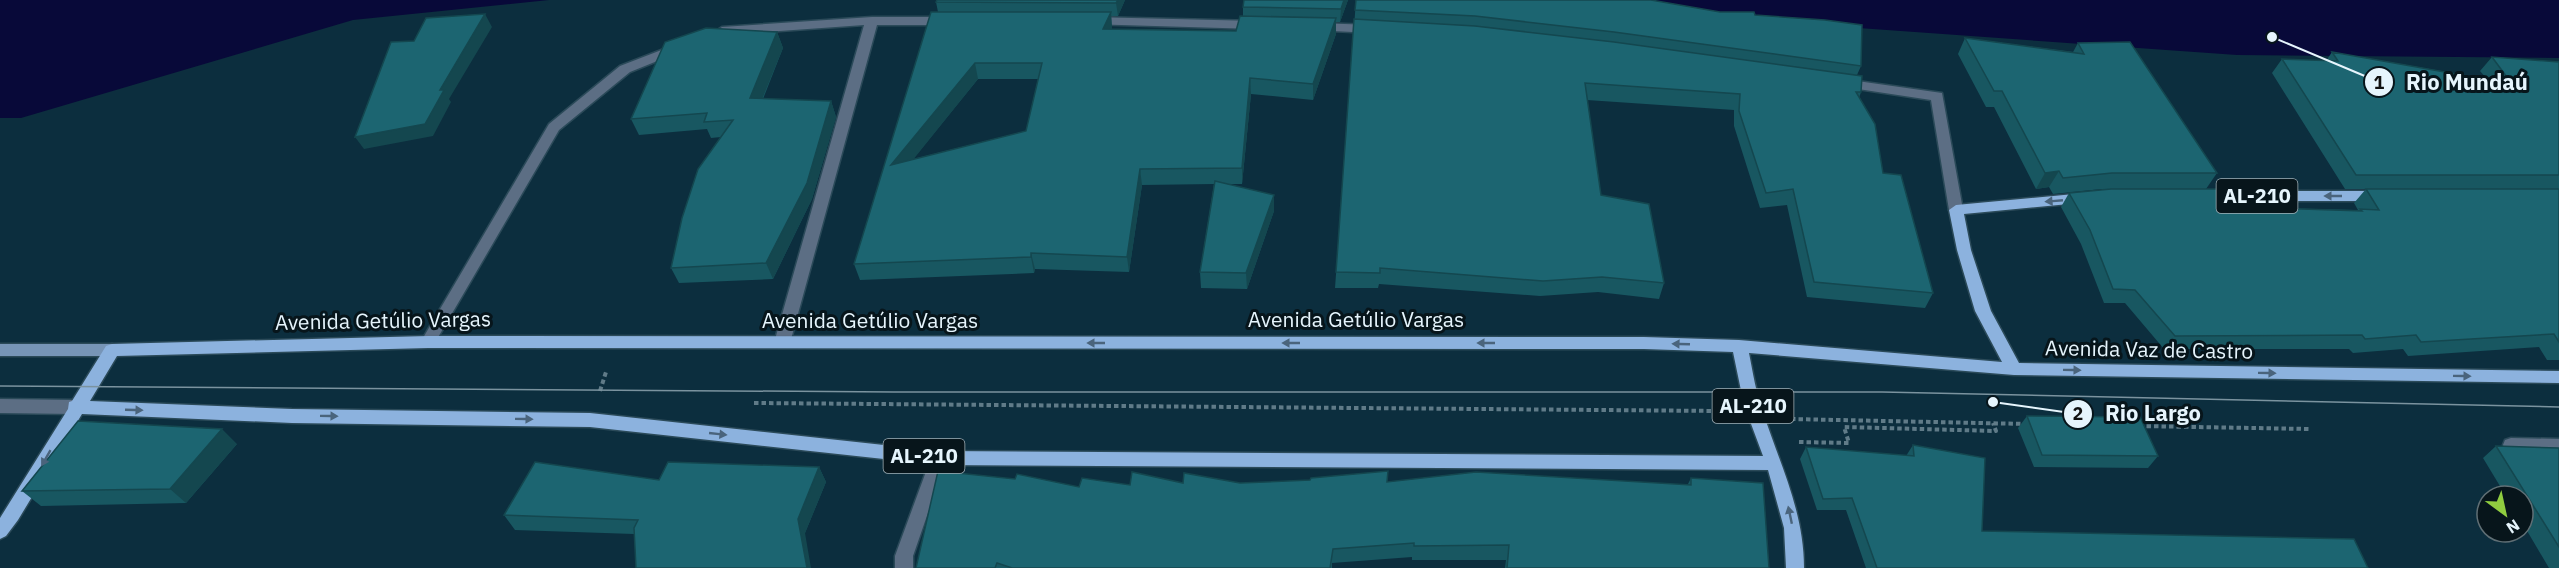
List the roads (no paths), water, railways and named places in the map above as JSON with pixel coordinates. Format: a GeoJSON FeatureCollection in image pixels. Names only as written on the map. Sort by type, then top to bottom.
{"type":"FeatureCollection","features":[{"type":"Feature","properties":{"kind":"main road"},"geometry":{"type":"LineString","coordinates":[[2014,369],[1983,311],[1968,266],[1956,210],[2102,196]]}},
{"type":"Feature","properties":{"kind":"main road","name":"AL-210"},"geometry":{"type":"LineString","coordinates":[[2196,196],[2395,196]]}},
{"type":"Feature","properties":{"kind":"main road","name":"Avenida Getúlio Vargas"},"geometry":{"type":"LineString","coordinates":[[0,350],[112,350],[428,342],[1467,342],[1739,346]]}},
{"type":"Feature","properties":{"kind":"main road","name":"AL-210"},"geometry":{"type":"LineString","coordinates":[[75,407],[304,416],[590,420],[939,458],[1775,463],[1754,411],[1739,346]]}},
{"type":"Feature","properties":{"kind":"main road","name":"Avenida Vaz de Castro"},"geometry":{"type":"LineString","coordinates":[[1739,346],[2014,369],[2559,377]]}},
{"type":"Feature","properties":{"kind":"main road"},"geometry":{"type":"LineString","coordinates":[[0,531],[112,350]]}},
{"type":"Feature","properties":{"kind":"main road"},"geometry":{"type":"LineString","coordinates":[[1775,463],[1797,547],[1795,568]]}},
{"type":"Feature","properties":{"kind":"street"},"geometry":{"type":"LineString","coordinates":[[706,36],[717,32],[872,21],[965,21]]}},
{"type":"Feature","properties":{"kind":"street"},"geometry":{"type":"LineString","coordinates":[[782,343],[872,21]]}},
{"type":"Feature","properties":{"kind":"street"},"geometry":{"type":"LineString","coordinates":[[1082,21],[1265,26]]}},
{"type":"Feature","properties":{"kind":"street"},"geometry":{"type":"LineString","coordinates":[[1299,27],[1392,30]]}},
{"type":"Feature","properties":{"kind":"street"},"geometry":{"type":"LineString","coordinates":[[428,342],[554,127],[625,69],[686,44]]}},
{"type":"Feature","properties":{"kind":"street"},"geometry":{"type":"LineString","coordinates":[[1832,82],[1937,96],[1956,210]]}},
{"type":"Feature","properties":{"kind":"street"},"geometry":{"type":"LineString","coordinates":[[0,406],[75,407]]}},
{"type":"Feature","properties":{"kind":"street"},"geometry":{"type":"LineString","coordinates":[[2511,445],[2559,446]]}},
{"type":"Feature","properties":{"kind":"street"},"geometry":{"type":"LineString","coordinates":[[904,568],[904,556],[939,458]]}},
{"type":"Feature","properties":{"kind":"tram line"},"geometry":{"type":"LineString","coordinates":[[0,386],[894,392],[1882,392],[2559,407]]}},
{"type":"Feature","properties":{"kind":"place","name":"Rio Mundaú"},"geometry":{"type":"Point","coordinates":[2272,37]}},
{"type":"Feature","properties":{"kind":"place","name":"Rio Largo"},"geometry":{"type":"Point","coordinates":[1993,402]}}]}
